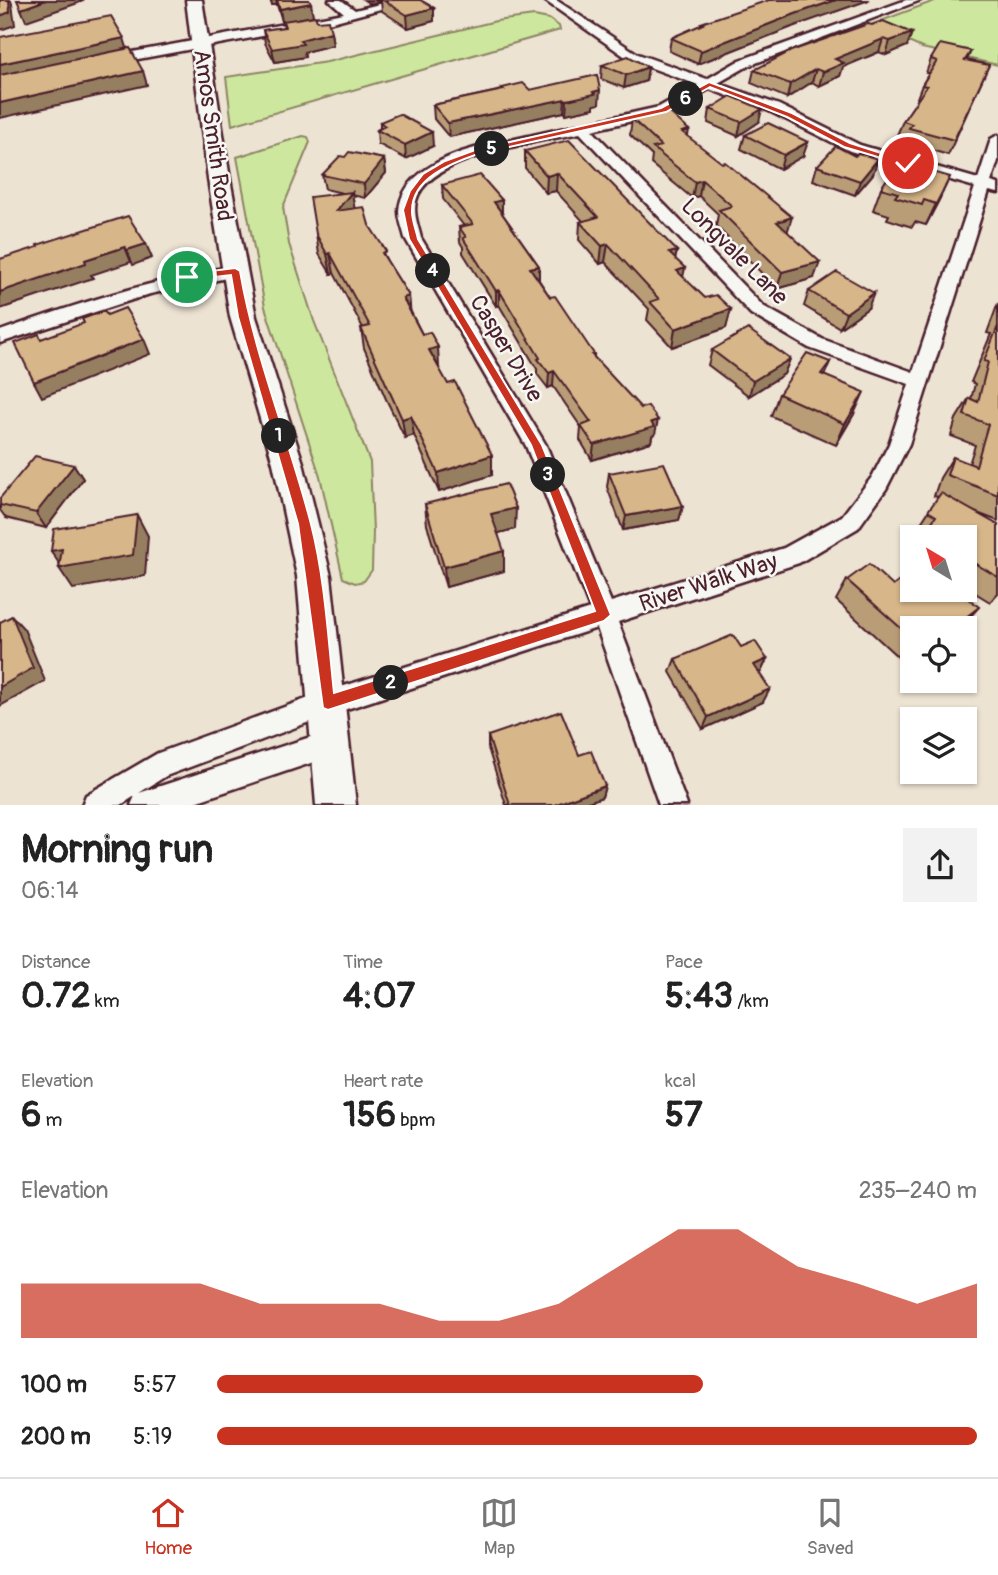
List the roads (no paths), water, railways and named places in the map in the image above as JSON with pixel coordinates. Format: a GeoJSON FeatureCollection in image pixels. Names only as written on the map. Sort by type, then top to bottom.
{"type":"FeatureCollection","features":[{"type":"Feature","properties":{"kind":"street","name":"Amos Smith Road"},"geometry":{"type":"LineString","coordinates":[[194,0],[243,317],[304,524],[314,576],[336,805]]}},
{"type":"Feature","properties":{"kind":"street"},"geometry":{"type":"LineString","coordinates":[[334,0],[353,14]]}},
{"type":"Feature","properties":{"kind":"street"},"geometry":{"type":"LineString","coordinates":[[92,64],[200,42],[317,23],[409,0]]}},
{"type":"Feature","properties":{"kind":"street"},"geometry":{"type":"LineString","coordinates":[[549,0],[634,57],[789,115],[855,148],[991,187]]}},
{"type":"Feature","properties":{"kind":"street","name":"Casper Drive"},"geometry":{"type":"LineString","coordinates":[[673,805],[604,615],[536,445],[413,239],[407,210],[414,191],[426,176],[447,162],[475,152],[663,110],[744,63],[916,0]]}},
{"type":"Feature","properties":{"kind":"street","name":"Longvale Lane"},"geometry":{"type":"LineString","coordinates":[[583,128],[757,310],[784,330],[830,350],[920,382]]}},
{"type":"Feature","properties":{"kind":"street","name":"River Walk Way"},"geometry":{"type":"LineString","coordinates":[[96,805],[158,766],[328,703],[791,556],[850,522],[879,483],[899,444],[991,187],[998,139]]}},
{"type":"Feature","properties":{"kind":"street"},"geometry":{"type":"LineString","coordinates":[[0,337],[120,295],[187,277],[235,271]]}},
{"type":"Feature","properties":{"kind":"street"},"geometry":{"type":"LineString","coordinates":[[145,805],[332,743]]}}]}
